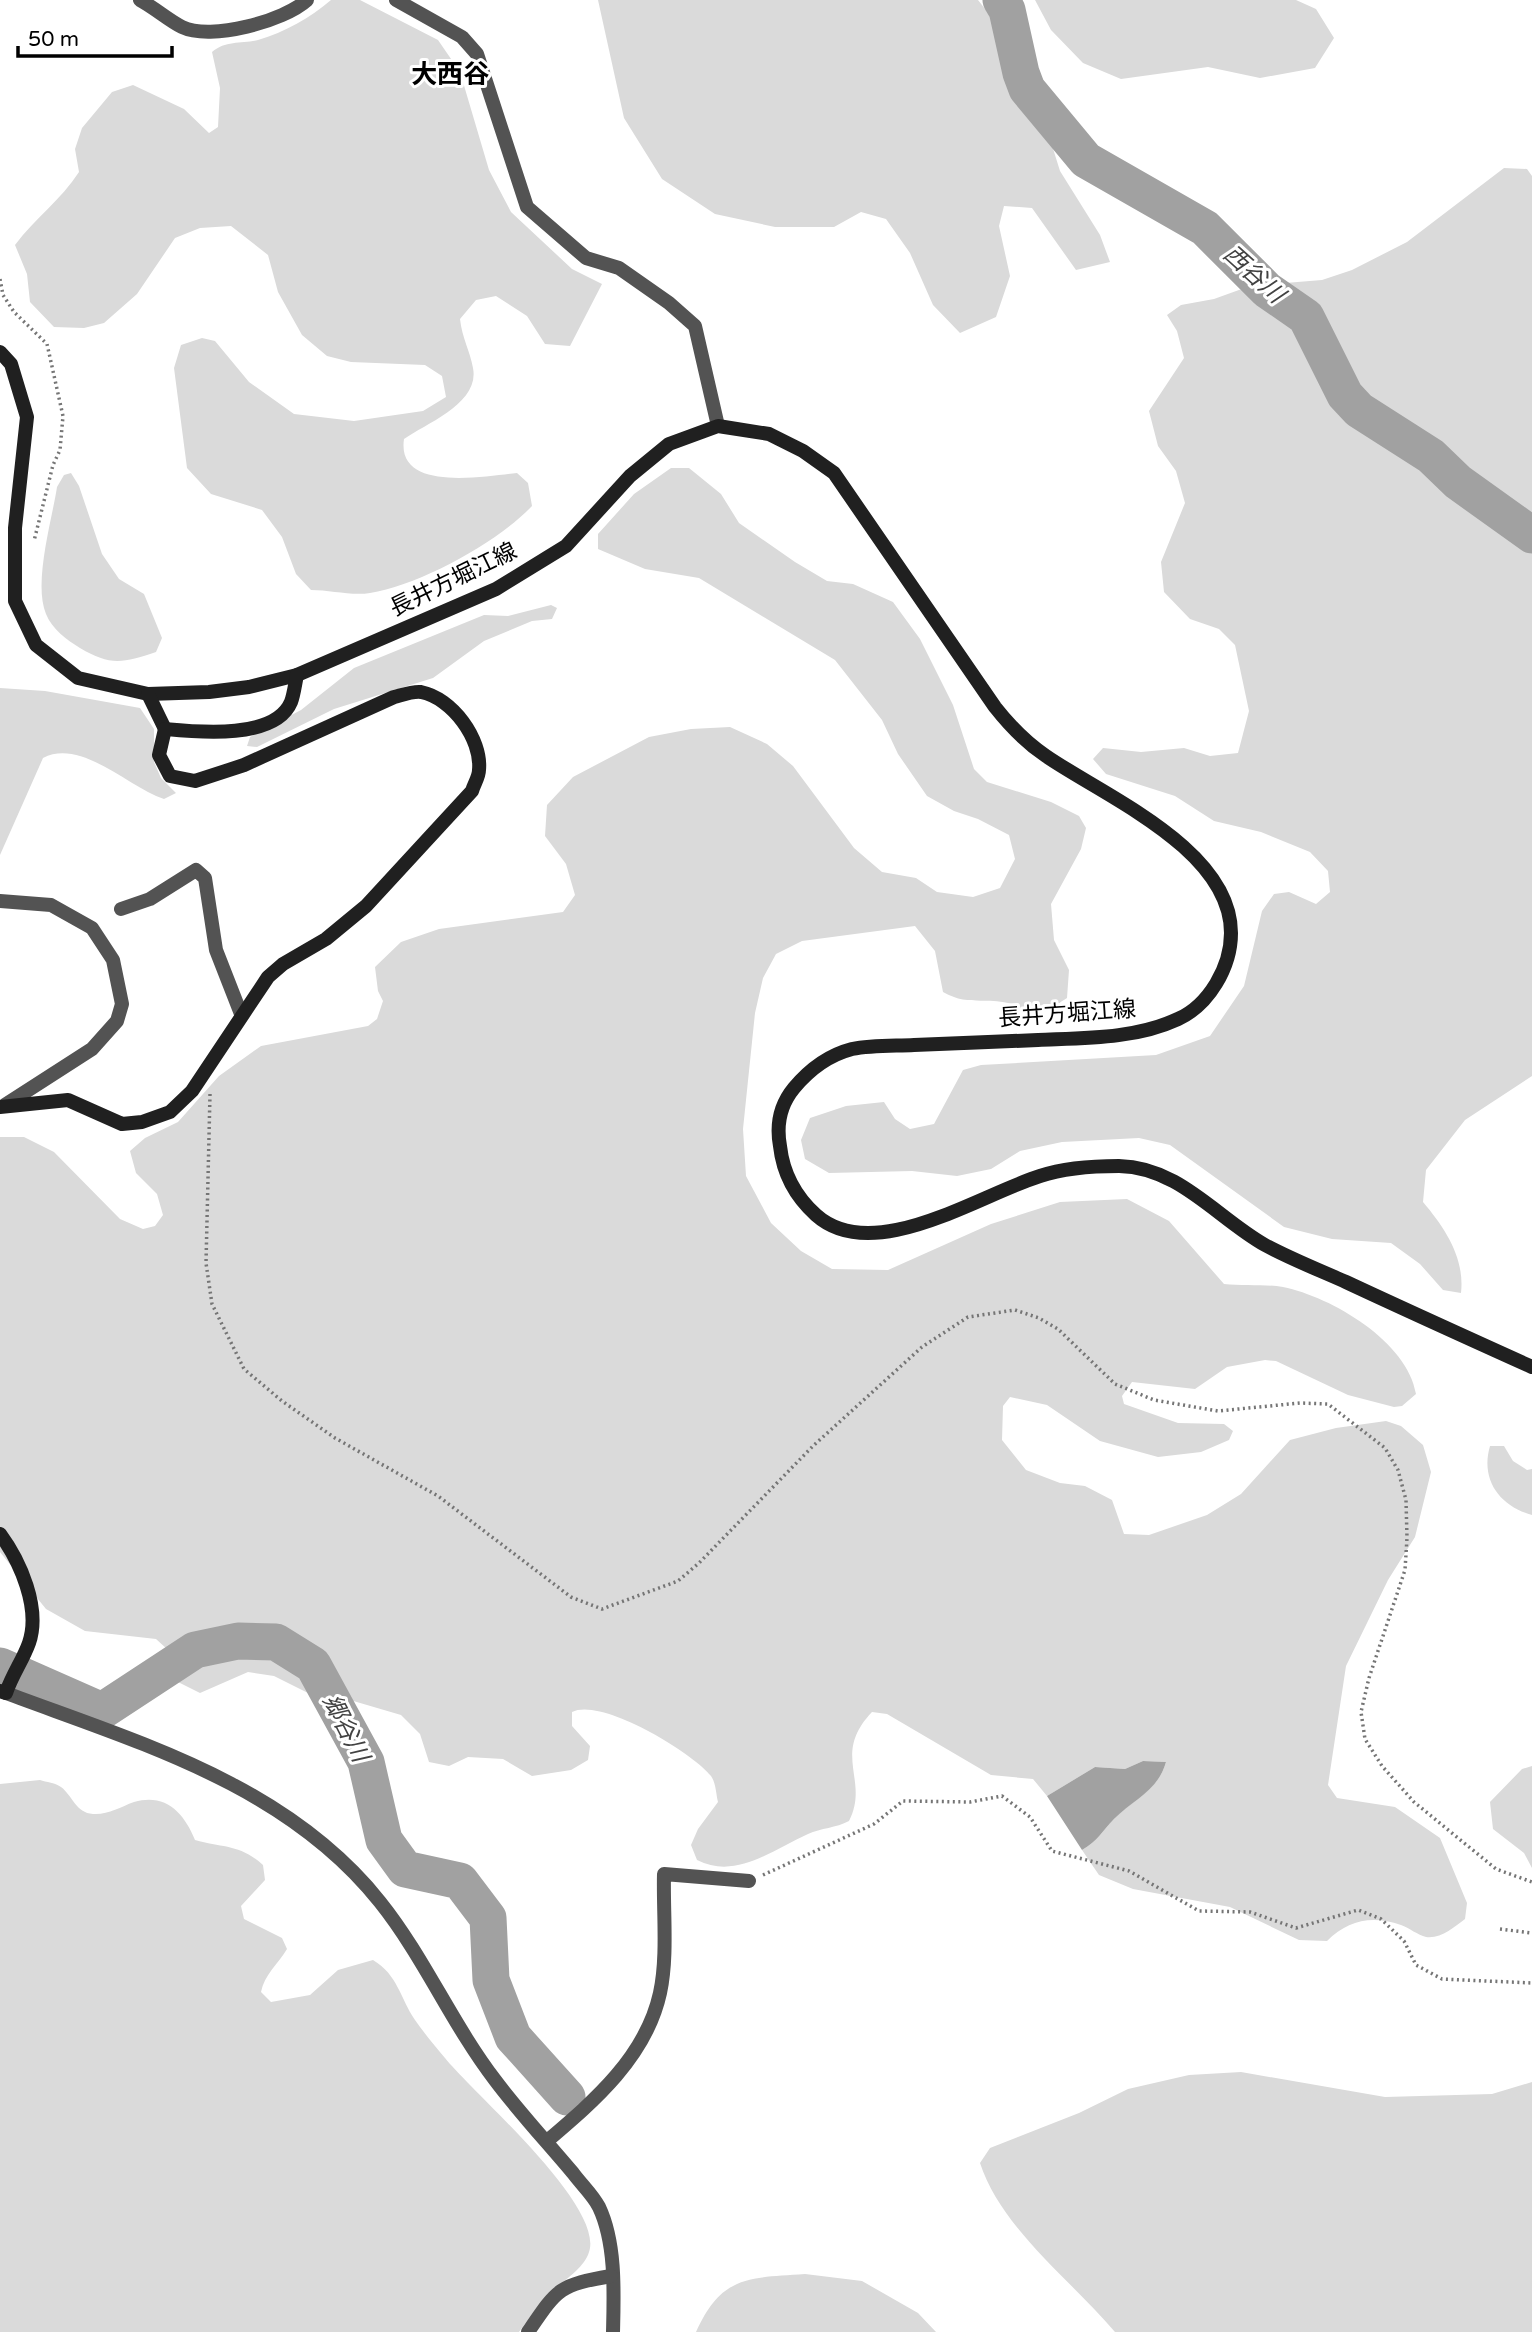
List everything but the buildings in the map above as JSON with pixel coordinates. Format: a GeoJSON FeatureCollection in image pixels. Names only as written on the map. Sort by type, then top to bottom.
{"type":"FeatureCollection","features":[{"type":"Feature","properties":{"kind":"main road","name":"長井方堀江線"},"geometry":{"type":"LineString","coordinates":[[0,352],[11,364],[27,417],[15,528],[15,601],[36,645],[78,678],[148,694],[209,692],[249,687],[297,675],[496,589],[566,546],[630,476],[669,444],[718,426],[769,434],[803,451],[834,473],[995,707],[1017,734],[1044,755],[1154,823],[1198,862],[1219,889],[1231,927],[1230,951],[1219,979],[1204,1000],[1182,1018],[1146,1031],[1094,1038],[890,1046],[850,1050],[822,1061],[785,1099],[779,1120],[782,1157],[800,1201],[828,1226],[859,1235],[897,1230],[938,1217],[1043,1175],[1122,1166],[1154,1171],[1184,1187],[1264,1244],[1532,1367]]}},
{"type":"Feature","properties":{"kind":"main road"},"geometry":{"type":"LineString","coordinates":[[165,729],[205,732],[247,730],[276,717],[291,704],[297,675]]}},
{"type":"Feature","properties":{"kind":"main road"},"geometry":{"type":"LineString","coordinates":[[3,1106],[68,1100],[122,1124],[142,1122],[170,1112],[192,1091],[268,976],[326,939],[366,906],[472,791],[480,771],[477,749],[458,716],[440,701],[420,692],[394,696],[244,765],[195,781],[170,776],[159,755],[165,729],[148,694]]}},
{"type":"Feature","properties":{"kind":"main road"},"geometry":{"type":"LineString","coordinates":[[0,1534],[11,1549],[29,1594],[33,1623],[29,1643],[5,1689]]}},
{"type":"Feature","properties":{"kind":"street"},"geometry":{"type":"LineString","coordinates":[[140,0],[183,28],[218,30],[261,25],[299,7],[307,0]]}},
{"type":"Feature","properties":{"kind":"street"},"geometry":{"type":"LineString","coordinates":[[396,0],[462,37],[477,54],[527,207],[586,258],[619,268],[670,303],[695,326],[718,426]]}},
{"type":"Feature","properties":{"kind":"street"},"geometry":{"type":"LineString","coordinates":[[121,909],[149,899],[181,876],[196,870],[205,878],[216,950],[241,1014]]}},
{"type":"Feature","properties":{"kind":"street"},"geometry":{"type":"LineString","coordinates":[[0,901],[51,905],[92,928],[113,960],[122,1004],[117,1021],[92,1049],[3,1106]]}},
{"type":"Feature","properties":{"kind":"street"},"geometry":{"type":"LineString","coordinates":[[5,1689],[172,1756],[259,1797],[304,1828],[345,1864],[380,1902],[494,2079],[598,2205],[609,2238],[613,2332]]}},
{"type":"Feature","properties":{"kind":"street"},"geometry":{"type":"LineString","coordinates":[[547,2141],[607,2090],[640,2042],[660,1994],[664,1874],[749,1881]]}},
{"type":"Feature","properties":{"kind":"street"},"geometry":{"type":"LineString","coordinates":[[528,2332],[550,2300],[571,2283],[611,2276]]}},
{"type":"Feature","properties":{"kind":"path"},"geometry":{"type":"LineString","coordinates":[[210,1064],[206,1263],[212,1304],[244,1369],[282,1401],[335,1438],[438,1496],[571,1597],[601,1609],[678,1581],[699,1563],[813,1446],[922,1347],[968,1317],[1015,1310],[1039,1318],[1058,1329],[1115,1384],[1154,1400],[1218,1411],[1300,1403],[1328,1404],[1385,1448],[1398,1470],[1405,1500],[1405,1570],[1369,1678],[1361,1712],[1366,1739],[1382,1766],[1413,1802],[1496,1869],[1532,1882]]}},
{"type":"Feature","properties":{"kind":"path"},"geometry":{"type":"LineString","coordinates":[[749,1881],[874,1824],[903,1801],[970,1802],[1002,1796],[1030,1817],[1052,1852],[1129,1871],[1199,1911],[1250,1912],[1296,1928],[1358,1910],[1381,1919],[1404,1941],[1416,1965],[1442,1979],[1532,1983]]}},
{"type":"Feature","properties":{"kind":"path"},"geometry":{"type":"LineString","coordinates":[[1500,1929],[1532,1933]]}},
{"type":"Feature","properties":{"kind":"shaded area"},"geometry":{"type":"Polygon","coordinates":[[[331,0],[360,0],[438,40],[460,72],[489,170],[511,212],[572,269],[602,284],[570,346],[545,344],[527,316],[496,296],[476,300],[460,319],[473,368],[473,380],[468,392],[450,411],[404,439],[405,456],[414,468],[446,477],[485,477],[517,473],[528,483],[532,506],[499,534],[457,560],[412,581],[363,594],[311,590],[296,574],[282,537],[262,510],[211,494],[187,468],[174,368],[181,345],[202,338],[215,341],[249,382],[294,414],[354,421],[423,411],[446,397],[442,376],[425,365],[351,362],[327,356],[302,335],[278,292],[268,255],[231,226],[200,228],[175,238],[137,294],[104,323],[84,328],[54,327],[30,302],[27,274],[15,245],[79,172],[75,149],[82,128],[112,92],[133,85],[184,109],[209,133],[218,127],[220,88],[212,52],[228,44],[258,40],[278,33],[315,13],[331,0]]]}},
{"type":"Feature","properties":{"kind":"shaded area"},"geometry":{"type":"Polygon","coordinates":[[[598,0],[978,0],[1007,37],[1040,107],[1060,171],[1100,235],[1110,262],[1076,270],[1032,208],[1004,206],[999,226],[1010,276],[996,317],[960,333],[933,305],[910,253],[886,219],[861,212],[834,227],[775,227],[715,214],[662,179],[624,118],[598,0]]]}},
{"type":"Feature","properties":{"kind":"shaded area"},"geometry":{"type":"Polygon","coordinates":[[[1035,0],[1296,0],[1316,9],[1334,38],[1315,68],[1260,78],[1208,67],[1121,79],[1083,63],[1051,30],[1035,0]]]}},
{"type":"Feature","properties":{"kind":"shaded area"},"geometry":{"type":"Polygon","coordinates":[[[1504,168],[1527,169],[1532,176],[1532,1076],[1465,1120],[1426,1170],[1423,1202],[1452,1244],[1460,1268],[1461,1293],[1443,1290],[1420,1264],[1391,1243],[1332,1239],[1284,1227],[1170,1145],[1139,1138],[1062,1142],[1020,1151],[991,1169],[957,1176],[912,1171],[829,1173],[805,1159],[801,1140],[810,1118],[846,1106],[884,1102],[895,1119],[910,1129],[934,1124],[963,1070],[981,1065],[1156,1055],[1210,1036],[1244,986],[1262,911],[1274,894],[1289,892],[1316,904],[1330,892],[1328,871],[1310,852],[1261,832],[1214,821],[1175,796],[1106,774],[1093,759],[1103,748],[1141,752],[1184,748],[1210,756],[1238,753],[1249,711],[1235,645],[1219,629],[1190,619],[1164,592],[1161,562],[1185,503],[1176,471],[1158,446],[1149,411],[1184,358],[1177,331],[1167,315],[1181,305],[1214,299],[1250,286],[1322,280],[1352,270],[1407,242],[1504,168]]]}},
{"type":"Feature","properties":{"kind":"shaded area"},"geometry":{"type":"Polygon","coordinates":[[[671,468],[689,468],[721,494],[739,523],[795,562],[827,581],[853,584],[893,602],[920,639],[953,705],[974,769],[987,782],[1051,802],[1079,816],[1086,828],[1081,849],[1051,904],[1054,940],[1069,970],[1067,998],[1046,1011],[1035,1013],[1012,1004],[961,999],[943,992],[935,951],[915,926],[802,941],[776,954],[763,978],[755,1013],[743,1129],[746,1176],[771,1223],[801,1251],[832,1269],[888,1270],[991,1224],[1060,1202],[1127,1199],[1169,1221],[1224,1284],[1276,1286],[1302,1292],[1345,1312],[1365,1325],[1399,1357],[1410,1375],[1416,1394],[1402,1406],[1394,1407],[1348,1395],[1276,1361],[1265,1360],[1227,1367],[1195,1389],[1132,1382],[1122,1396],[1124,1404],[1178,1423],[1224,1424],[1233,1431],[1229,1440],[1201,1452],[1158,1457],[1100,1441],[1047,1405],[1010,1397],[1003,1406],[1002,1440],[1026,1470],[1060,1483],[1085,1486],[1112,1500],[1124,1534],[1149,1535],[1207,1515],[1241,1494],[1290,1440],[1336,1428],[1386,1421],[1401,1426],[1423,1445],[1431,1472],[1415,1537],[1388,1580],[1346,1666],[1328,1785],[1337,1798],[1395,1807],[1440,1838],[1467,1903],[1465,1919],[1447,1932],[1426,1937],[1401,1925],[1370,1920],[1343,1928],[1327,1941],[1299,1940],[1230,1907],[1133,1889],[1099,1875],[1082,1850],[1121,1812],[1151,1788],[1166,1762],[1143,1761],[1125,1769],[1095,1767],[1047,1796],[1033,1779],[991,1775],[887,1714],[872,1712],[860,1727],[854,1741],[852,1755],[856,1793],[849,1821],[808,1834],[767,1855],[740,1865],[711,1865],[697,1860],[691,1845],[698,1829],[718,1802],[711,1776],[666,1741],[624,1719],[586,1709],[572,1712],[572,1726],[590,1746],[588,1760],[571,1770],[532,1776],[503,1759],[468,1757],[449,1766],[429,1762],[420,1734],[401,1715],[350,1700],[314,1696],[274,1676],[248,1672],[200,1693],[178,1682],[167,1649],[156,1639],[85,1631],[46,1609],[0,1552],[0,1137],[24,1137],[54,1152],[120,1219],[143,1229],[155,1226],[163,1215],[157,1194],[136,1173],[130,1151],[145,1138],[178,1122],[219,1076],[261,1046],[368,1026],[377,1019],[383,1001],[378,991],[375,967],[401,942],[439,929],[563,912],[575,895],[566,864],[545,836],[547,805],[573,777],[649,737],[691,729],[730,727],[767,744],[793,766],[854,848],[882,872],[916,878],[937,892],[973,897],[1000,888],[1015,859],[1009,835],[927,796],[898,754],[882,720],[835,660],[699,578],[645,569],[598,549],[598,534],[634,494],[671,468]]]}},
{"type":"Feature","properties":{"kind":"shaded area"},"geometry":{"type":"Polygon","coordinates":[[[71,473],[79,486],[102,554],[119,579],[144,594],[162,638],[156,652],[117,661],[100,658],[65,638],[52,625],[46,614],[42,569],[48,534],[57,487],[64,475],[71,473]]]}},
{"type":"Feature","properties":{"kind":"shaded area"},"geometry":{"type":"Polygon","coordinates":[[[551,605],[557,608],[552,619],[532,621],[484,641],[433,678],[334,709],[257,747],[247,746],[250,737],[301,710],[354,668],[484,615],[508,616],[551,605]]]}},
{"type":"Feature","properties":{"kind":"shaded area"},"geometry":{"type":"Polygon","coordinates":[[[0,688],[45,691],[140,708],[154,729],[154,762],[161,778],[176,793],[164,799],[88,759],[73,754],[43,758],[0,855],[0,688]]]}},
{"type":"Feature","properties":{"kind":"shaded area"},"geometry":{"type":"Polygon","coordinates":[[[1490,1446],[1504,1446],[1513,1461],[1527,1470],[1532,1469],[1532,1515],[1511,1505],[1495,1490],[1488,1470],[1490,1446]]]}},
{"type":"Feature","properties":{"kind":"shaded area"},"geometry":{"type":"Polygon","coordinates":[[[1143,1761],[1166,1762],[1151,1788],[1082,1850],[1047,1796],[1095,1767],[1125,1769],[1143,1761]]]}},
{"type":"Feature","properties":{"kind":"shaded area"},"geometry":{"type":"Polygon","coordinates":[[[1532,1766],[1532,1868],[1524,1853],[1493,1829],[1490,1802],[1522,1769],[1532,1766]]]}},
{"type":"Feature","properties":{"kind":"shaded area"},"geometry":{"type":"Polygon","coordinates":[[[40,1780],[65,1790],[78,1807],[87,1813],[109,1812],[145,1800],[164,1803],[185,1821],[195,1840],[239,1850],[263,1865],[265,1880],[241,1906],[244,1919],[282,1938],[287,1949],[268,1975],[261,1992],[271,2002],[310,1995],[338,1970],[373,1960],[388,1973],[426,2035],[558,2180],[577,2207],[589,2232],[589,2252],[582,2264],[545,2298],[519,2332],[0,2332],[0,1784],[40,1780]]]}},
{"type":"Feature","properties":{"kind":"shaded area"},"geometry":{"type":"Polygon","coordinates":[[[1241,2072],[1385,2097],[1492,2094],[1532,2082],[1532,2332],[1115,2332],[1021,2232],[990,2187],[980,2163],[990,2148],[1079,2113],[1128,2089],[1189,2075],[1241,2072]]]}},
{"type":"Feature","properties":{"kind":"shaded area"},"geometry":{"type":"Polygon","coordinates":[[[805,2274],[862,2281],[918,2313],[936,2332],[696,2332],[716,2299],[739,2283],[752,2279],[805,2274]]]}},
{"type":"Feature","properties":{"kind":"waterway","name":"西谷川"},"geometry":{"type":"LineString","coordinates":[[1001,0],[1007,10],[1027,89],[1086,160],[1205,228],[1267,290],[1306,317],[1345,395],[1359,410],[1431,456],[1458,482],[1532,535]]}},
{"type":"Feature","properties":{"kind":"waterway","name":"郷谷川"},"geometry":{"type":"LineString","coordinates":[[0,1666],[102,1711],[195,1650],[238,1641],[276,1642],[313,1665],[366,1762],[384,1840],[405,1869],[460,1881],[488,1918],[491,1980],[513,2037],[567,2097]]}},
{"type":"Feature","properties":{"kind":"district","name":"大西谷"},"geometry":{"type":"Point","coordinates":[450,74]}}]}
